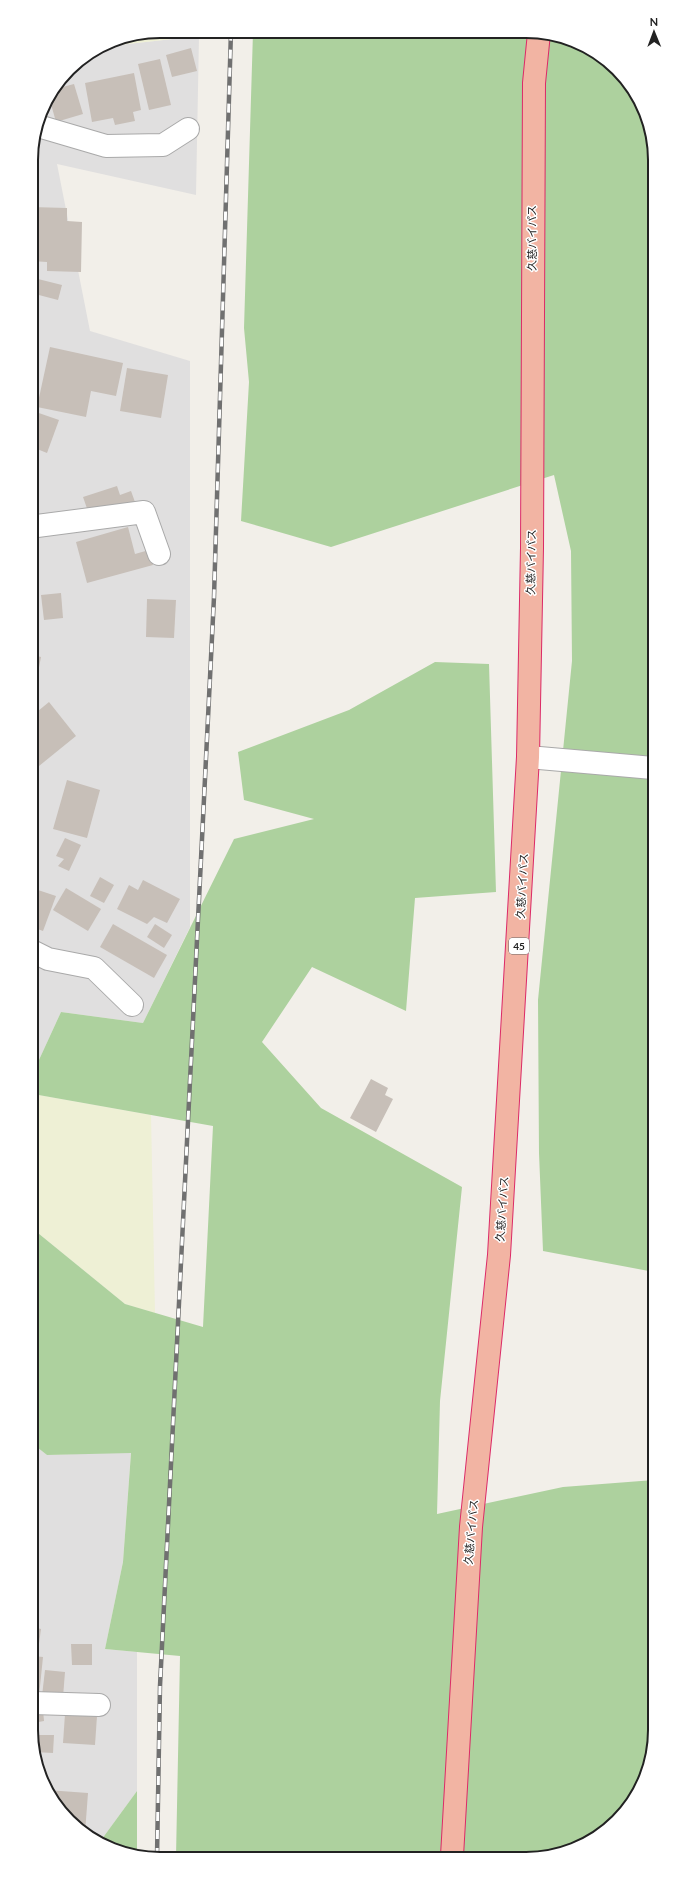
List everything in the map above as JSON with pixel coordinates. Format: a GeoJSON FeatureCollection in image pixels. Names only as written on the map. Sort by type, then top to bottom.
{"type":"FeatureCollection","features":[{"type":"Feature","properties":{"kind":"highway","name":"久慈バイパス"},"geometry":{"type":"LineString","coordinates":[[452,1852],[470,1527],[499,1255],[528,757],[532,548],[534,83],[538,39]]}},
{"type":"Feature","properties":{"kind":"street"},"geometry":{"type":"LineString","coordinates":[[42,127],[106,146],[162,145],[188,129]]}},
{"type":"Feature","properties":{"kind":"street"},"geometry":{"type":"LineString","coordinates":[[38,526],[144,512],[159,554]]}},
{"type":"Feature","properties":{"kind":"street"},"geometry":{"type":"LineString","coordinates":[[528,757],[648,768]]}},
{"type":"Feature","properties":{"kind":"street"},"geometry":{"type":"LineString","coordinates":[[38,954],[48,960],[94,968],[132,1005]]}},
{"type":"Feature","properties":{"kind":"street"},"geometry":{"type":"LineString","coordinates":[[38,1702],[98,1705]]}},
{"type":"Feature","properties":{"kind":"shaded area"},"geometry":{"type":"Polygon","coordinates":[[[181,38],[199,38],[196,195],[57,164],[90,331],[190,361],[190,927],[143,1023],[61,1012],[38,1062],[38,152],[42,128],[47,113],[63,86],[80,68],[92,59],[118,45],[181,38]]]}},
{"type":"Feature","properties":{"kind":"shaded area"},"geometry":{"type":"Polygon","coordinates":[[[38,1448],[47,1455],[131,1452],[123,1562],[105,1649],[137,1652],[137,1791],[103,1837],[86,1827],[63,1804],[47,1777],[42,1762],[38,1738],[38,1448]]]}},
{"type":"Feature","properties":{"kind":"green space"},"geometry":{"type":"Polygon","coordinates":[[[181,38],[118,45],[144,39],[181,38]]]}},
{"type":"Feature","properties":{"kind":"green space"},"geometry":{"type":"Polygon","coordinates":[[[253,38],[526,38],[550,40],[565,44],[594,59],[612,74],[627,92],[642,121],[648,152],[648,1271],[543,1251],[539,1153],[538,1000],[572,661],[571,551],[554,475],[331,547],[241,521],[249,382],[244,328],[253,38]]]}},
{"type":"Feature","properties":{"kind":"green space"},"geometry":{"type":"Polygon","coordinates":[[[435,662],[489,664],[496,892],[415,898],[406,1011],[312,967],[262,1042],[321,1108],[462,1187],[440,1401],[437,1514],[563,1487],[648,1480],[648,1738],[646,1754],[639,1777],[632,1791],[612,1816],[587,1836],[573,1843],[550,1850],[534,1852],[176,1852],[180,1656],[105,1649],[123,1562],[131,1453],[47,1455],[38,1448],[38,1233],[125,1304],[203,1327],[213,1126],[38,1095],[38,1062],[61,1012],[143,1023],[234,839],[314,819],[244,800],[238,752],[349,710],[435,662]]]}},
{"type":"Feature","properties":{"kind":"green space"},"geometry":{"type":"Polygon","coordinates":[[[38,1095],[151,1115],[155,1313],[125,1304],[38,1233],[38,1095]]]}},
{"type":"Feature","properties":{"kind":"green space"},"geometry":{"type":"Polygon","coordinates":[[[137,1791],[137,1850],[121,1846],[103,1837],[137,1791]]]}},
{"type":"Feature","properties":{"kind":"building"},"geometry":{"type":"Polygon","coordinates":[[[191,48],[197,71],[172,77],[166,55],[191,48]]]}},
{"type":"Feature","properties":{"kind":"building"},"geometry":{"type":"Polygon","coordinates":[[[160,59],[171,105],[149,110],[138,64],[160,59]]]}},
{"type":"Feature","properties":{"kind":"building"},"geometry":{"type":"Polygon","coordinates":[[[134,73],[141,110],[133,112],[135,121],[115,125],[113,118],[92,122],[85,83],[134,73]]]}},
{"type":"Feature","properties":{"kind":"building"},"geometry":{"type":"Polygon","coordinates":[[[74,84],[83,114],[56,122],[51,105],[62,87],[74,84]]]}},
{"type":"Feature","properties":{"kind":"building"},"geometry":{"type":"Polygon","coordinates":[[[38,207],[67,208],[67,221],[82,222],[81,272],[47,271],[47,262],[38,261],[38,207]]]}},
{"type":"Feature","properties":{"kind":"building"},"geometry":{"type":"Polygon","coordinates":[[[38,279],[62,285],[58,300],[38,295],[38,279]]]}},
{"type":"Feature","properties":{"kind":"building"},"geometry":{"type":"Polygon","coordinates":[[[50,347],[123,363],[116,396],[91,391],[86,417],[38,407],[50,347]]]}},
{"type":"Feature","properties":{"kind":"building"},"geometry":{"type":"Polygon","coordinates":[[[127,368],[168,375],[161,418],[120,411],[127,368]]]}},
{"type":"Feature","properties":{"kind":"building"},"geometry":{"type":"Polygon","coordinates":[[[38,413],[59,420],[47,453],[38,449],[38,413]]]}},
{"type":"Feature","properties":{"kind":"building"},"geometry":{"type":"Polygon","coordinates":[[[117,486],[120,495],[131,491],[135,502],[90,517],[83,497],[117,486]]]}},
{"type":"Feature","properties":{"kind":"building"},"geometry":{"type":"Polygon","coordinates":[[[128,527],[135,554],[149,550],[153,565],[87,583],[76,542],[128,527]]]}},
{"type":"Feature","properties":{"kind":"building"},"geometry":{"type":"Polygon","coordinates":[[[61,593],[63,618],[44,620],[41,595],[61,593]]]}},
{"type":"Feature","properties":{"kind":"building"},"geometry":{"type":"Polygon","coordinates":[[[147,599],[176,600],[174,638],[146,637],[147,599]]]}},
{"type":"Feature","properties":{"kind":"building"},"geometry":{"type":"Polygon","coordinates":[[[38,656],[41,657],[38,672],[38,656]]]}},
{"type":"Feature","properties":{"kind":"building"},"geometry":{"type":"Polygon","coordinates":[[[49,702],[76,736],[39,766],[38,765],[38,711],[49,702]]]}},
{"type":"Feature","properties":{"kind":"building"},"geometry":{"type":"Polygon","coordinates":[[[67,780],[100,790],[87,838],[53,829],[67,780]]]}},
{"type":"Feature","properties":{"kind":"building"},"geometry":{"type":"Polygon","coordinates":[[[65,838],[81,845],[69,871],[58,866],[64,859],[56,856],[65,838]]]}},
{"type":"Feature","properties":{"kind":"building"},"geometry":{"type":"Polygon","coordinates":[[[100,877],[114,885],[104,903],[90,896],[100,877]]]}},
{"type":"Feature","properties":{"kind":"building"},"geometry":{"type":"Polygon","coordinates":[[[143,880],[180,899],[167,923],[154,917],[147,924],[117,909],[129,885],[138,890],[143,880]]]}},
{"type":"Feature","properties":{"kind":"building"},"geometry":{"type":"Polygon","coordinates":[[[66,888],[101,909],[88,931],[53,910],[66,888]]]}},
{"type":"Feature","properties":{"kind":"building"},"geometry":{"type":"Polygon","coordinates":[[[38,890],[56,896],[43,931],[38,929],[38,890]]]}},
{"type":"Feature","properties":{"kind":"building"},"geometry":{"type":"Polygon","coordinates":[[[113,924],[167,955],[154,978],[100,947],[113,924]]]}},
{"type":"Feature","properties":{"kind":"building"},"geometry":{"type":"Polygon","coordinates":[[[155,924],[172,935],[164,948],[147,937],[155,924]]]}},
{"type":"Feature","properties":{"kind":"building"},"geometry":{"type":"Polygon","coordinates":[[[371,1079],[388,1088],[385,1095],[393,1099],[376,1132],[350,1118],[371,1079]]]}},
{"type":"Feature","properties":{"kind":"building"},"geometry":{"type":"Polygon","coordinates":[[[38,1628],[41,1629],[38,1651],[38,1628]]]}},
{"type":"Feature","properties":{"kind":"building"},"geometry":{"type":"Polygon","coordinates":[[[71,1644],[92,1644],[92,1665],[72,1665],[71,1644]]]}},
{"type":"Feature","properties":{"kind":"building"},"geometry":{"type":"Polygon","coordinates":[[[38,1656],[43,1657],[38,1696],[38,1656]]]}},
{"type":"Feature","properties":{"kind":"building"},"geometry":{"type":"Polygon","coordinates":[[[45,1670],[65,1672],[63,1697],[42,1696],[45,1670]]]}},
{"type":"Feature","properties":{"kind":"building"},"geometry":{"type":"Polygon","coordinates":[[[38,1710],[43,1710],[44,1721],[38,1722],[38,1710]]]}},
{"type":"Feature","properties":{"kind":"building"},"geometry":{"type":"Polygon","coordinates":[[[65,1714],[97,1716],[95,1745],[63,1743],[65,1714]]]}},
{"type":"Feature","properties":{"kind":"building"},"geometry":{"type":"Polygon","coordinates":[[[38,1735],[54,1735],[53,1753],[40,1752],[38,1735]]]}},
{"type":"Feature","properties":{"kind":"building"},"geometry":{"type":"Polygon","coordinates":[[[54,1790],[88,1793],[85,1827],[63,1804],[54,1790]]]}},
{"type":"Feature","properties":{"kind":"railway"},"geometry":{"type":"LineString","coordinates":[[157,1852],[160,1686],[214,597],[231,38]]}}]}
